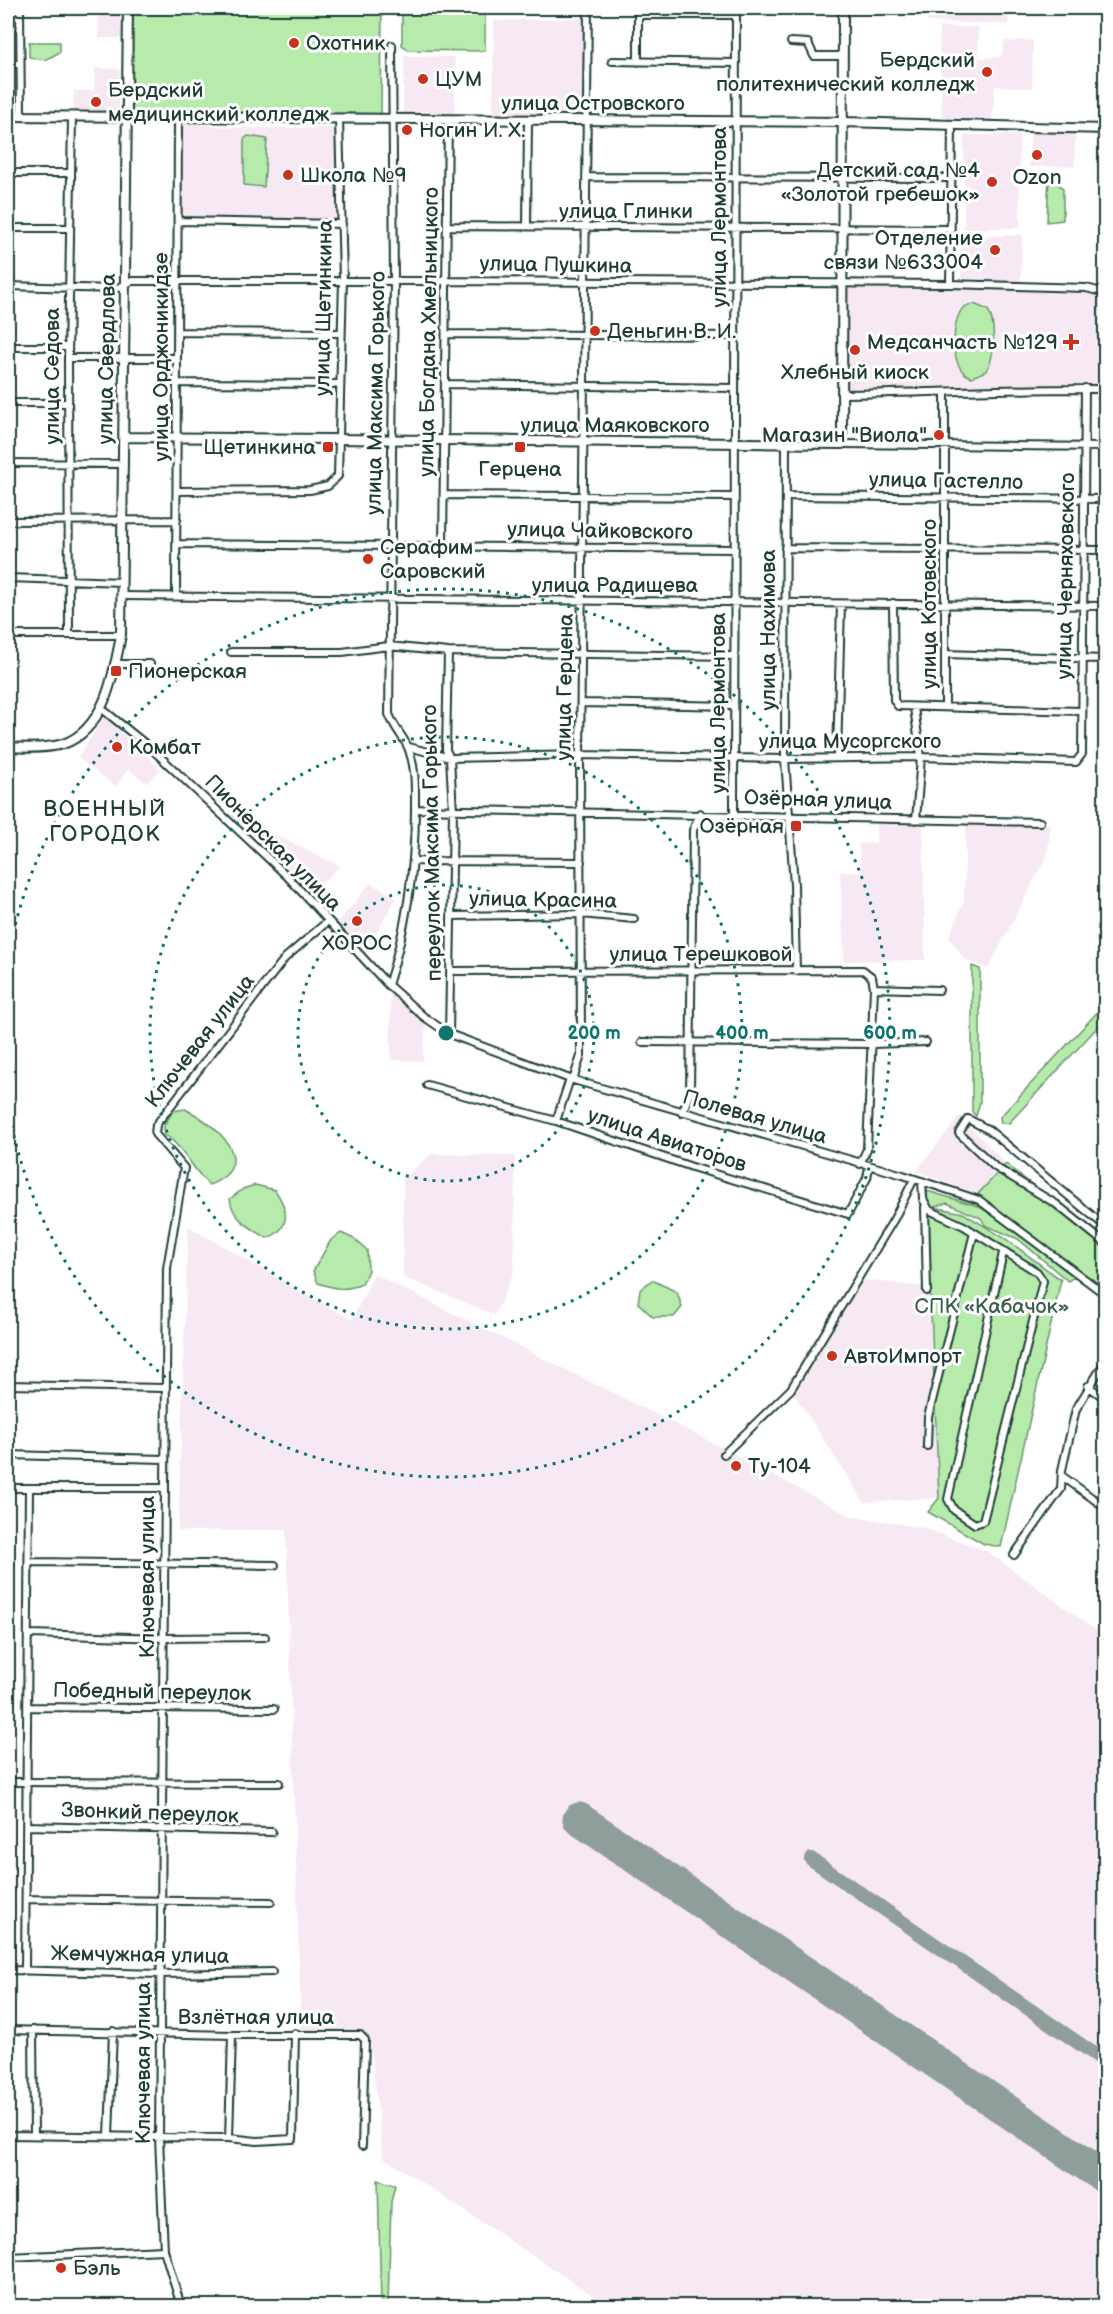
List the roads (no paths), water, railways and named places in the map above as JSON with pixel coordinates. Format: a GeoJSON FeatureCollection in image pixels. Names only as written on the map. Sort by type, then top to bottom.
{"type":"FeatureCollection","features":[{"type":"Feature","properties":{"kind":"street"},"geometry":{"type":"LineString","coordinates":[[20,8],[21,116]]}},
{"type":"Feature","properties":{"kind":"street","name":"улица Свердлова"},"geometry":{"type":"LineString","coordinates":[[101,708],[121,635],[123,596],[128,8]]}},
{"type":"Feature","properties":{"kind":"street","name":"улица Герцена"},"geometry":{"type":"LineString","coordinates":[[556,1121],[580,1056],[580,755],[588,8]]}},
{"type":"Feature","properties":{"kind":"street"},"geometry":{"type":"LineString","coordinates":[[842,444],[843,8]]}},
{"type":"Feature","properties":{"kind":"street","name":"улица Лермонтова"},"geometry":{"type":"LineString","coordinates":[[638,62],[638,15],[736,15],[734,814]]}},
{"type":"Feature","properties":{"kind":"street"},"geometry":{"type":"LineString","coordinates":[[8,17],[20,17]]}},
{"type":"Feature","properties":{"kind":"street"},"geometry":{"type":"LineString","coordinates":[[791,42],[808,43],[814,56],[842,56]]}},
{"type":"Feature","properties":{"kind":"street","name":"улица Максима Горького"},"geometry":{"type":"LineString","coordinates":[[388,985],[400,949],[415,861],[414,771],[409,747],[395,730],[389,714],[394,119],[392,45]]}},
{"type":"Feature","properties":{"kind":"street"},"geometry":{"type":"LineString","coordinates":[[612,61],[736,63]]}},
{"type":"Feature","properties":{"kind":"street"},"geometry":{"type":"LineString","coordinates":[[8,64],[20,64]]}},
{"type":"Feature","properties":{"kind":"street","name":"улица Островского"},"geometry":{"type":"LineString","coordinates":[[8,116],[842,122],[1106,129]]}},
{"type":"Feature","properties":{"kind":"street","name":"улица Седова"},"geometry":{"type":"LineString","coordinates":[[69,635],[68,347],[72,117]]}},
{"type":"Feature","properties":{"kind":"street","name":"улица Щетинкина"},"geometry":{"type":"LineString","coordinates":[[177,491],[320,489],[338,476],[343,280],[339,118]]}},
{"type":"Feature","properties":{"kind":"street","name":"улица Орджоникидзе"},"geometry":{"type":"LineString","coordinates":[[177,595],[178,119]]}},
{"type":"Feature","properties":{"kind":"street","name":"улица Богдана Хмельницкого"},"geometry":{"type":"LineString","coordinates":[[443,545],[448,120]]}},
{"type":"Feature","properties":{"kind":"street"},"geometry":{"type":"LineString","coordinates":[[527,226],[528,120]]}},
{"type":"Feature","properties":{"kind":"street"},"geometry":{"type":"LineString","coordinates":[[950,284],[952,126]]}},
{"type":"Feature","properties":{"kind":"street"},"geometry":{"type":"LineString","coordinates":[[8,173],[71,174]]}},
{"type":"Feature","properties":{"kind":"street"},"geometry":{"type":"LineString","coordinates":[[586,177],[950,178]]}},
{"type":"Feature","properties":{"kind":"street"},"geometry":{"type":"LineString","coordinates":[[178,221],[342,224]]}},
{"type":"Feature","properties":{"kind":"street","name":"улица Глинки"},"geometry":{"type":"LineString","coordinates":[[447,226],[949,229]]}},
{"type":"Feature","properties":{"kind":"street"},"geometry":{"type":"LineString","coordinates":[[8,228],[70,228]]}},
{"type":"Feature","properties":{"kind":"street","name":"улица Пушкина"},"geometry":{"type":"LineString","coordinates":[[8,286],[115,289],[132,281],[447,280],[842,285],[950,284],[1086,288],[1106,293]]}},
{"type":"Feature","properties":{"kind":"street"},"geometry":{"type":"LineString","coordinates":[[178,332],[340,333]]}},
{"type":"Feature","properties":{"kind":"street"},"geometry":{"type":"LineString","coordinates":[[447,334],[735,336]]}},
{"type":"Feature","properties":{"kind":"street"},"geometry":{"type":"LineString","coordinates":[[8,347],[68,347]]}},
{"type":"Feature","properties":{"kind":"street"},"geometry":{"type":"LineString","coordinates":[[68,358],[177,358]]}},
{"type":"Feature","properties":{"kind":"street"},"geometry":{"type":"LineString","coordinates":[[177,383],[339,384]]}},
{"type":"Feature","properties":{"kind":"street"},"geometry":{"type":"LineString","coordinates":[[446,384],[735,388]]}},
{"type":"Feature","properties":{"kind":"street"},"geometry":{"type":"LineString","coordinates":[[841,394],[945,393],[1015,388],[1106,389]]}},
{"type":"Feature","properties":{"kind":"street","name":"улица Черняховского"},"geometry":{"type":"LineString","coordinates":[[1076,762],[1082,754],[1085,388]]}},
{"type":"Feature","properties":{"kind":"street","name":"улица Котовского"},"geometry":{"type":"LineString","coordinates":[[945,393],[945,707]]}},
{"type":"Feature","properties":{"kind":"street"},"geometry":{"type":"LineString","coordinates":[[8,403],[68,403]]}},
{"type":"Feature","properties":{"kind":"street","name":"улица Маяковского"},"geometry":{"type":"LineString","coordinates":[[124,437],[1106,447]]}},
{"type":"Feature","properties":{"kind":"street","name":"улица Нахимова"},"geometry":{"type":"LineString","coordinates":[[786,444],[785,759],[794,885],[796,971]]}},
{"type":"Feature","properties":{"kind":"street"},"geometry":{"type":"LineString","coordinates":[[8,463],[124,464]]}},
{"type":"Feature","properties":{"kind":"street"},"geometry":{"type":"LineString","coordinates":[[444,495],[735,497]]}},
{"type":"Feature","properties":{"kind":"street","name":"улица Гастелло"},"geometry":{"type":"LineString","coordinates":[[786,496],[1106,499]]}},
{"type":"Feature","properties":{"kind":"street"},"geometry":{"type":"LineString","coordinates":[[8,521],[177,520]]}},
{"type":"Feature","properties":{"kind":"street","name":"улица Чайковского"},"geometry":{"type":"LineString","coordinates":[[177,544],[390,544],[735,549]]}},
{"type":"Feature","properties":{"kind":"street"},"geometry":{"type":"LineString","coordinates":[[785,548],[1106,550]]}},
{"type":"Feature","properties":{"kind":"street"},"geometry":{"type":"LineString","coordinates":[[8,578],[122,582]]}},
{"type":"Feature","properties":{"kind":"street","name":"улица Радищева"},"geometry":{"type":"LineString","coordinates":[[123,596],[1106,606]]}},
{"type":"Feature","properties":{"kind":"street"},"geometry":{"type":"LineString","coordinates":[[893,603],[894,700],[898,706],[1081,711]]}},
{"type":"Feature","properties":{"kind":"street"},"geometry":{"type":"LineString","coordinates":[[837,758],[841,604]]}},
{"type":"Feature","properties":{"kind":"street"},"geometry":{"type":"LineString","coordinates":[[8,635],[121,635]]}},
{"type":"Feature","properties":{"kind":"street"},"geometry":{"type":"LineString","coordinates":[[231,652],[342,652],[389,646],[448,652],[582,652],[734,656]]}},
{"type":"Feature","properties":{"kind":"street","name":"переулок Максима Горького"},"geometry":{"type":"LineString","coordinates":[[448,652],[446,750],[450,758],[453,811],[452,971],[449,1034]]}},
{"type":"Feature","properties":{"kind":"street"},"geometry":{"type":"LineString","coordinates":[[945,654],[1106,659]]}},
{"type":"Feature","properties":{"kind":"street"},"geometry":{"type":"LineString","coordinates":[[114,664],[150,664]]}},
{"type":"Feature","properties":{"kind":"street"},"geometry":{"type":"LineString","coordinates":[[582,703],[734,706]]}},
{"type":"Feature","properties":{"kind":"street"},"geometry":{"type":"LineString","coordinates":[[8,747],[46,747],[64,743],[85,731],[101,708]]}},
{"type":"Feature","properties":{"kind":"street","name":"Пионерская улица"},"geometry":{"type":"LineString","coordinates":[[101,708],[208,801],[287,876],[388,985]]}},
{"type":"Feature","properties":{"kind":"street"},"geometry":{"type":"LineString","coordinates":[[914,708],[921,757],[916,820]]}},
{"type":"Feature","properties":{"kind":"street","name":"улица Мусоргского"},"geometry":{"type":"LineString","coordinates":[[409,747],[450,758],[580,755],[785,759],[921,757],[1076,762]]}},
{"type":"Feature","properties":{"kind":"street","name":"Озёрная улица"},"geometry":{"type":"LineString","coordinates":[[415,809],[700,813],[1040,822]]}},
{"type":"Feature","properties":{"kind":"street"},"geometry":{"type":"LineString","coordinates":[[682,1113],[690,1093],[693,830],[700,813]]}},
{"type":"Feature","properties":{"kind":"street"},"geometry":{"type":"LineString","coordinates":[[415,861],[581,862]]}},
{"type":"Feature","properties":{"kind":"street","name":"улица Красина"},"geometry":{"type":"LineString","coordinates":[[452,916],[581,914],[634,919]]}},
{"type":"Feature","properties":{"kind":"street","name":"Ключевая улица"},"geometry":{"type":"LineString","coordinates":[[181,2307],[164,2250],[159,2138],[167,1268],[184,1168],[155,1134],[156,1125],[285,958],[328,921]]}},
{"type":"Feature","properties":{"kind":"street","name":"улица Терешковой"},"geometry":{"type":"LineString","coordinates":[[452,971],[863,970],[872,977],[874,988]]}},
{"type":"Feature","properties":{"kind":"street","name":"Полевая улица"},"geometry":{"type":"LineString","coordinates":[[388,985],[423,1016],[449,1034],[572,1079],[682,1113],[922,1181],[979,1200],[1106,1295]]}},
{"type":"Feature","properties":{"kind":"street"},"geometry":{"type":"LineString","coordinates":[[860,1164],[867,1149],[874,988],[939,990]]}},
{"type":"Feature","properties":{"kind":"street"},"geometry":{"type":"LineString","coordinates":[[642,1042],[873,1044],[926,1042]]}},
{"type":"Feature","properties":{"kind":"street","name":"улица Авиаторов"},"geometry":{"type":"LineString","coordinates":[[427,1085],[556,1121],[695,1168],[848,1214],[867,1178],[869,1167]]}},
{"type":"Feature","properties":{"kind":"street"},"geometry":{"type":"LineString","coordinates":[[1106,1227],[989,1130],[968,1119],[959,1133],[995,1167],[1056,1204],[1106,1244]]}},
{"type":"Feature","properties":{"kind":"street"},"geometry":{"type":"LineString","coordinates":[[724,1454],[790,1389],[851,1285],[894,1219],[914,1179]]}},
{"type":"Feature","properties":{"kind":"street"},"geometry":{"type":"LineString","coordinates":[[922,1181],[925,1206],[927,1291]]}},
{"type":"Feature","properties":{"kind":"street"},"geometry":{"type":"LineString","coordinates":[[925,1206],[935,1214],[964,1226],[1003,1253],[1037,1272],[1043,1281],[983,1521],[975,1524],[954,1510],[948,1499],[949,1489],[1002,1269],[1003,1253]]}},
{"type":"Feature","properties":{"kind":"street"},"geometry":{"type":"LineString","coordinates":[[927,1446],[928,1418],[974,1233]]}},
{"type":"Feature","properties":{"kind":"street"},"geometry":{"type":"LineString","coordinates":[[1014,1555],[1061,1489],[1076,1409],[1106,1360]]}},
{"type":"Feature","properties":{"kind":"street"},"geometry":{"type":"LineString","coordinates":[[8,1385],[165,1388]]}},
{"type":"Feature","properties":{"kind":"street"},"geometry":{"type":"LineString","coordinates":[[1088,1386],[1106,1399]]}},
{"type":"Feature","properties":{"kind":"street"},"geometry":{"type":"LineString","coordinates":[[8,1455],[164,1459]]}},
{"type":"Feature","properties":{"kind":"street"},"geometry":{"type":"LineString","coordinates":[[1062,1476],[1106,1508]]}},
{"type":"Feature","properties":{"kind":"street"},"geometry":{"type":"LineString","coordinates":[[8,1488],[164,1488]]}},
{"type":"Feature","properties":{"kind":"street"},"geometry":{"type":"LineString","coordinates":[[25,1970],[30,1634],[29,1488]]}},
{"type":"Feature","properties":{"kind":"street"},"geometry":{"type":"LineString","coordinates":[[30,1562],[275,1565]]}},
{"type":"Feature","properties":{"kind":"street"},"geometry":{"type":"LineString","coordinates":[[30,1634],[164,1638],[265,1637]]}},
{"type":"Feature","properties":{"kind":"street","name":"Победный переулок"},"geometry":{"type":"LineString","coordinates":[[29,1707],[274,1709]]}},
{"type":"Feature","properties":{"kind":"street"},"geometry":{"type":"LineString","coordinates":[[8,1782],[279,1783]]}},
{"type":"Feature","properties":{"kind":"street","name":"Звонкий переулок"},"geometry":{"type":"LineString","coordinates":[[27,1826],[272,1832]]}},
{"type":"Feature","properties":{"kind":"street"},"geometry":{"type":"LineString","coordinates":[[26,1899],[162,1903],[271,1902]]}},
{"type":"Feature","properties":{"kind":"street","name":"Жемчужная улица"},"geometry":{"type":"LineString","coordinates":[[8,1970],[160,1974],[272,1972]]}},
{"type":"Feature","properties":{"kind":"street","name":"Взлётная улица"},"geometry":{"type":"LineString","coordinates":[[8,2030],[232,2035],[360,2034],[365,2040],[362,2146]]}},
{"type":"Feature","properties":{"kind":"street"},"geometry":{"type":"LineString","coordinates":[[33,2030],[34,2135]]}},
{"type":"Feature","properties":{"kind":"street"},"geometry":{"type":"LineString","coordinates":[[109,2136],[113,2031]]}},
{"type":"Feature","properties":{"kind":"street"},"geometry":{"type":"LineString","coordinates":[[8,2135],[229,2138],[257,2141],[293,2139],[295,2033]]}},
{"type":"Feature","properties":{"kind":"street"},"geometry":{"type":"LineString","coordinates":[[229,2138],[232,2035]]}},
{"type":"Feature","properties":{"kind":"street"},"geometry":{"type":"LineString","coordinates":[[8,2257],[164,2250]]}},
{"type":"Feature","properties":{"kind":"place","name":"Охотник"},"geometry":{"type":"Point","coordinates":[294,43]}},
{"type":"Feature","properties":{"kind":"place","name":"Бердский политехнический колледж"},"geometry":{"type":"Point","coordinates":[987,72]}},
{"type":"Feature","properties":{"kind":"place","name":"ЦУМ"},"geometry":{"type":"Point","coordinates":[423,79]}},
{"type":"Feature","properties":{"kind":"place","name":"Бердский медицинский колледж"},"geometry":{"type":"Point","coordinates":[96,102]}},
{"type":"Feature","properties":{"kind":"place","name":"Ногин И. Х."},"geometry":{"type":"Point","coordinates":[407,130]}},
{"type":"Feature","properties":{"kind":"place","name":"Ozon"},"geometry":{"type":"Point","coordinates":[1037,155]}},
{"type":"Feature","properties":{"kind":"place","name":"Школа №9"},"geometry":{"type":"Point","coordinates":[288,175]}},
{"type":"Feature","properties":{"kind":"place","name":"Детский сад №4 «Золотой гребешок»"},"geometry":{"type":"Point","coordinates":[992,182]}},
{"type":"Feature","properties":{"kind":"place","name":"Отделение связи №633004"},"geometry":{"type":"Point","coordinates":[995,250]}},
{"type":"Feature","properties":{"kind":"place","name":"Деньгин В. И."},"geometry":{"type":"Point","coordinates":[595,331]}},
{"type":"Feature","properties":{"kind":"place","name":"Медсанчасть №129"},"geometry":{"type":"Point","coordinates":[1071,342]}},
{"type":"Feature","properties":{"kind":"place","name":"Хлебный киоск"},"geometry":{"type":"Point","coordinates":[855,350]}},
{"type":"Feature","properties":{"kind":"place","name":"Магазин \"Виола\""},"geometry":{"type":"Point","coordinates":[939,435]}},
{"type":"Feature","properties":{"kind":"place","name":"Щетинкина"},"geometry":{"type":"Point","coordinates":[328,447]}},
{"type":"Feature","properties":{"kind":"place","name":"Герцена"},"geometry":{"type":"Point","coordinates":[520,447]}},
{"type":"Feature","properties":{"kind":"place","name":"Серафим Саровский"},"geometry":{"type":"Point","coordinates":[368,559]}},
{"type":"Feature","properties":{"kind":"place","name":"Пионерская"},"geometry":{"type":"Point","coordinates":[116,671]}},
{"type":"Feature","properties":{"kind":"place","name":"Комбат"},"geometry":{"type":"Point","coordinates":[117,747]}},
{"type":"Feature","properties":{"kind":"place","name":"Озёрная"},"geometry":{"type":"Point","coordinates":[796,826]}},
{"type":"Feature","properties":{"kind":"place","name":"ХОРОС"},"geometry":{"type":"Point","coordinates":[357,921]}},
{"type":"Feature","properties":{"kind":"place","name":"АвтоИмпорт"},"geometry":{"type":"Point","coordinates":[832,1356]}},
{"type":"Feature","properties":{"kind":"place","name":"Ту-104"},"geometry":{"type":"Point","coordinates":[736,1466]}},
{"type":"Feature","properties":{"kind":"place","name":"Бэль"},"geometry":{"type":"Point","coordinates":[61,2268]}},
{"type":"Feature","properties":{"kind":"district","name":"ВОЕННЫЙ ГОРОДОК"},"geometry":{"type":"Point","coordinates":[105,822]}},
{"type":"Feature","properties":{"kind":"park label","name":"СПК «Кабачок»"},"geometry":{"type":"Point","coordinates":[992,1306]}}]}
